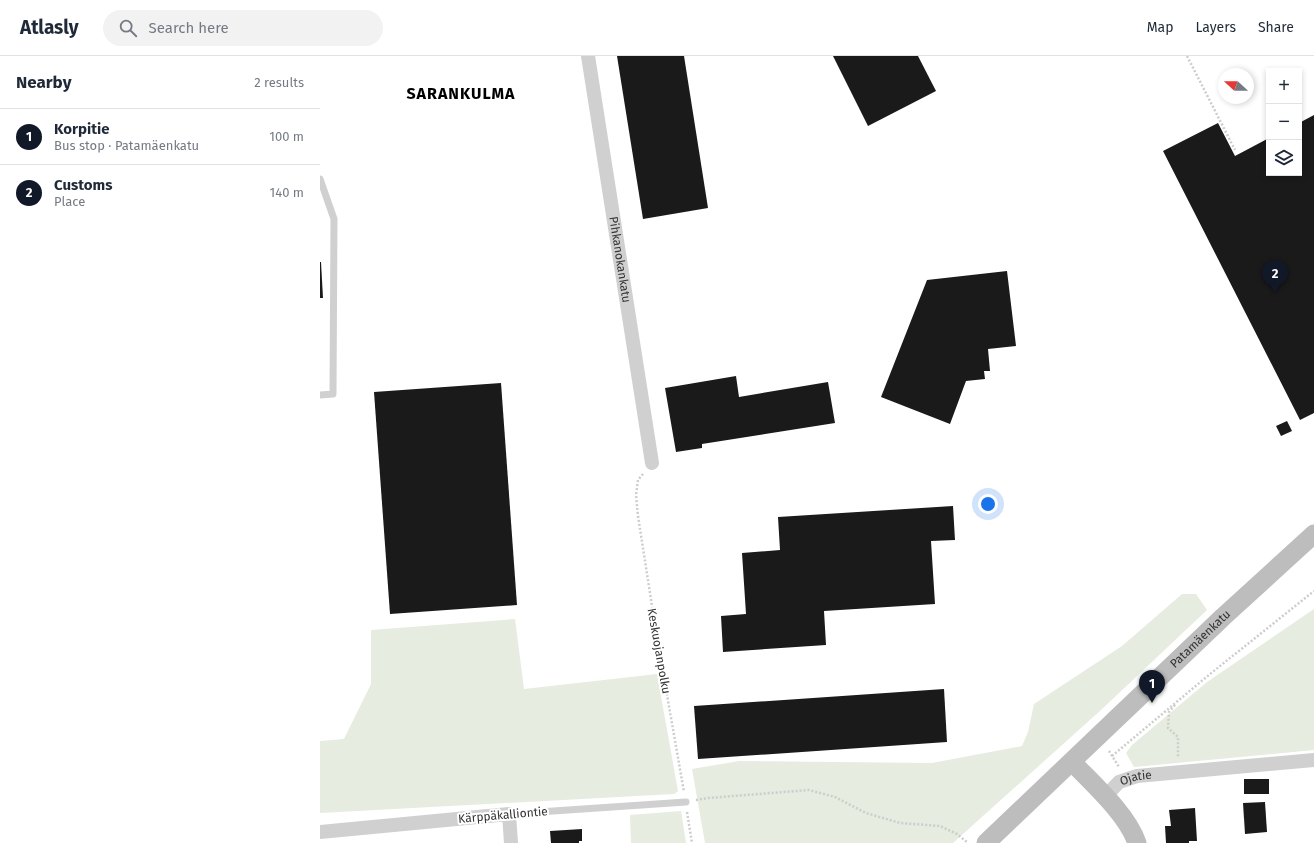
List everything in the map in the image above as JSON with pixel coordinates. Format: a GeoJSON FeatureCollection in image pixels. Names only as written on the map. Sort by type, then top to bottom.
{"type":"FeatureCollection","features":[{"type":"Feature","properties":{"kind":"street","name":"Pihkanokankatu"},"geometry":{"type":"LineString","coordinates":[[588,56],[652,463]]}},
{"type":"Feature","properties":{"kind":"street","name":"Patamäenkatu"},"geometry":{"type":"LineString","coordinates":[[1072,762],[1223,617],[1314,534]]}},
{"type":"Feature","properties":{"kind":"street","name":"Ojatie"},"geometry":{"type":"LineString","coordinates":[[1072,762],[1105,797],[1119,782],[1138,776],[1314,760]]}},
{"type":"Feature","properties":{"kind":"street"},"geometry":{"type":"LineString","coordinates":[[986,843],[1072,762]]}},
{"type":"Feature","properties":{"kind":"street"},"geometry":{"type":"LineString","coordinates":[[1105,797],[1125,819],[1134,834],[1137,843]]}},
{"type":"Feature","properties":{"kind":"street"},"geometry":{"type":"LineString","coordinates":[[509,814],[511,843]]}},
{"type":"Feature","properties":{"kind":"street","name":"Kärppäkalliontie"},"geometry":{"type":"LineString","coordinates":[[320,832],[509,814]]}},
{"type":"Feature","properties":{"kind":"lane"},"geometry":{"type":"LineString","coordinates":[[320,179],[334,219],[332,394],[320,395]]}},
{"type":"Feature","properties":{"kind":"lane","name":"Kärppäkalliontie"},"geometry":{"type":"LineString","coordinates":[[509,814],[686,802]]}},
{"type":"Feature","properties":{"kind":"path"},"geometry":{"type":"LineString","coordinates":[[1187,56],[1235,150]]}},
{"type":"Feature","properties":{"kind":"path","name":"Keskuojanpolku"},"geometry":{"type":"LineString","coordinates":[[652,463],[638,480],[636,495],[638,516],[692,843]]}},
{"type":"Feature","properties":{"kind":"path"},"geometry":{"type":"LineString","coordinates":[[1112,756],[1314,591]]}},
{"type":"Feature","properties":{"kind":"path"},"geometry":{"type":"LineString","coordinates":[[1178,772],[1178,736],[1168,728],[1169,712],[1182,698]]}},
{"type":"Feature","properties":{"kind":"path"},"geometry":{"type":"LineString","coordinates":[[1098,737],[1128,779]]}},
{"type":"Feature","properties":{"kind":"path"},"geometry":{"type":"LineString","coordinates":[[686,802],[708,798],[809,790],[834,798],[866,813],[900,823],[940,826],[957,834],[968,843]]}},
{"type":"Feature","properties":{"kind":"shaded area"},"geometry":{"type":"Polygon","coordinates":[[[1182,594],[1196,594],[1207,610],[1101,710],[953,843],[705,843],[692,769],[739,761],[932,763],[1022,746],[1028,732],[1034,704],[1122,646],[1182,594]]]}},
{"type":"Feature","properties":{"kind":"shaded area"},"geometry":{"type":"Polygon","coordinates":[[[1314,609],[1314,750],[1134,767],[1126,753],[1132,745],[1207,682],[1314,609]]]}},
{"type":"Feature","properties":{"kind":"shaded area"},"geometry":{"type":"Polygon","coordinates":[[[515,619],[524,689],[657,674],[678,791],[674,794],[320,813],[320,741],[344,739],[371,684],[371,630],[515,619]]]}},
{"type":"Feature","properties":{"kind":"shaded area"},"geometry":{"type":"Polygon","coordinates":[[[681,811],[686,843],[631,843],[630,815],[681,811]]]}},
{"type":"Feature","properties":{"kind":"building"},"geometry":{"type":"Polygon","coordinates":[[[617,56],[684,56],[708,208],[643,219],[617,56]]]}},
{"type":"Feature","properties":{"kind":"building"},"geometry":{"type":"Polygon","coordinates":[[[833,56],[918,56],[936,91],[868,126],[833,56]]]}},
{"type":"Feature","properties":{"kind":"building"},"geometry":{"type":"Polygon","coordinates":[[[1314,115],[1314,413],[1300,420],[1163,151],[1218,123],[1235,156],[1266,140],[1266,176],[1302,176],[1302,121],[1314,115]]]}},
{"type":"Feature","properties":{"kind":"building"},"geometry":{"type":"Polygon","coordinates":[[[321,262],[323,298],[320,298],[321,262]]]}},
{"type":"Feature","properties":{"kind":"building"},"geometry":{"type":"Polygon","coordinates":[[[1007,271],[1016,346],[988,349],[990,371],[984,371],[985,379],[966,381],[950,424],[881,397],[927,280],[1007,271]]]}},
{"type":"Feature","properties":{"kind":"building"},"geometry":{"type":"Polygon","coordinates":[[[736,376],[739,397],[828,382],[835,423],[702,444],[702,448],[676,452],[665,388],[736,376]]]}},
{"type":"Feature","properties":{"kind":"building"},"geometry":{"type":"Polygon","coordinates":[[[501,383],[517,605],[390,614],[374,392],[501,383]]]}},
{"type":"Feature","properties":{"kind":"building"},"geometry":{"type":"Polygon","coordinates":[[[1287,421],[1292,431],[1281,436],[1276,426],[1287,421]]]}},
{"type":"Feature","properties":{"kind":"building"},"geometry":{"type":"Polygon","coordinates":[[[953,506],[955,540],[931,541],[935,604],[824,611],[826,645],[723,652],[721,616],[746,614],[742,553],[780,550],[778,517],[953,506]]]}},
{"type":"Feature","properties":{"kind":"building"},"geometry":{"type":"Polygon","coordinates":[[[944,689],[947,742],[698,759],[694,706],[944,689]]]}},
{"type":"Feature","properties":{"kind":"building"},"geometry":{"type":"Polygon","coordinates":[[[1244,779],[1269,779],[1269,794],[1244,794],[1244,779]]]}},
{"type":"Feature","properties":{"kind":"building"},"geometry":{"type":"Polygon","coordinates":[[[1265,802],[1267,832],[1245,834],[1243,803],[1265,802]]]}},
{"type":"Feature","properties":{"kind":"building"},"geometry":{"type":"Polygon","coordinates":[[[1195,808],[1197,841],[1189,841],[1189,843],[1166,843],[1165,826],[1171,826],[1169,810],[1195,808]]]}},
{"type":"Feature","properties":{"kind":"building"},"geometry":{"type":"Polygon","coordinates":[[[582,829],[582,841],[579,841],[579,843],[551,843],[550,831],[582,829]]]}},
{"type":"Feature","properties":{"kind":"place","name":"Customs"},"geometry":{"type":"Point","coordinates":[1275,293]}},
{"type":"Feature","properties":{"kind":"place","name":"Korpitie"},"geometry":{"type":"Point","coordinates":[1152,703]}},
{"type":"Feature","properties":{"kind":"district","name":"SARANKULMA"},"geometry":{"type":"Point","coordinates":[461,93]}}]}
